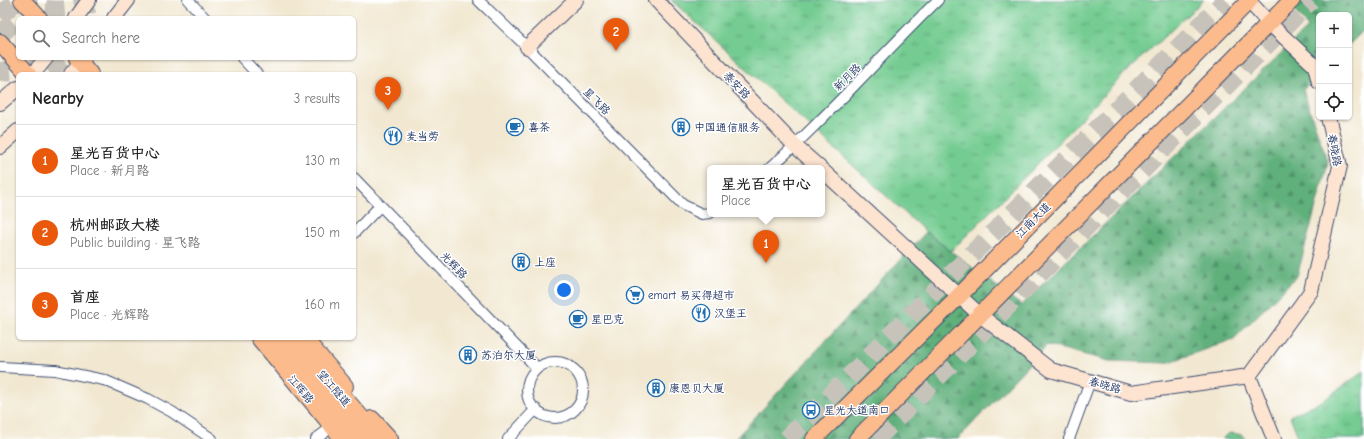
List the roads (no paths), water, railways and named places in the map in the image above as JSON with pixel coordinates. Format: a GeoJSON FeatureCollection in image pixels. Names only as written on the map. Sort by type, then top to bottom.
{"type":"FeatureCollection","features":[{"type":"Feature","properties":{"kind":"highway","name":"望江隧道"},"geometry":{"type":"LineString","coordinates":[[274,340],[359,439]]}},
{"type":"Feature","properties":{"kind":"highway","name":"望江隧道"},"geometry":{"type":"LineString","coordinates":[[293,340],[378,439]]}},
{"type":"Feature","properties":{"kind":"main road"},"geometry":{"type":"LineString","coordinates":[[22,0],[37,16]]}},
{"type":"Feature","properties":{"kind":"main road","name":"江南大道"},"geometry":{"type":"LineString","coordinates":[[814,439],[959,296],[1249,0]]}},
{"type":"Feature","properties":{"kind":"main road"},"geometry":{"type":"LineString","coordinates":[[858,439],[1292,0]]}},
{"type":"Feature","properties":{"kind":"main road"},"geometry":{"type":"LineString","coordinates":[[0,42],[26,72]]}},
{"type":"Feature","properties":{"kind":"main road","name":"江晖路"},"geometry":{"type":"LineString","coordinates":[[261,340],[343,439]]}},
{"type":"Feature","properties":{"kind":"main road"},"geometry":{"type":"LineString","coordinates":[[306,340],[390,439]]}},
{"type":"Feature","properties":{"kind":"street"},"geometry":{"type":"LineString","coordinates":[[77,16],[89,0]]}},
{"type":"Feature","properties":{"kind":"street"},"geometry":{"type":"LineString","coordinates":[[116,16],[128,0]]}},
{"type":"Feature","properties":{"kind":"street"},"geometry":{"type":"LineString","coordinates":[[188,0],[203,16]]}},
{"type":"Feature","properties":{"kind":"street","name":"星飞路"},"geometry":{"type":"LineString","coordinates":[[478,0],[527,47],[683,205],[706,214]]}},
{"type":"Feature","properties":{"kind":"street"},"geometry":{"type":"LineString","coordinates":[[527,47],[576,0]]}},
{"type":"Feature","properties":{"kind":"street","name":"泰安路"},"geometry":{"type":"LineString","coordinates":[[656,0],[795,146],[817,165]]}},
{"type":"Feature","properties":{"kind":"street","name":"新月路"},"geometry":{"type":"LineString","coordinates":[[773,165],[795,146],[938,0]]}},
{"type":"Feature","properties":{"kind":"street"},"geometry":{"type":"LineString","coordinates":[[1249,0],[1269,23],[1315,66],[1316,70]]}},
{"type":"Feature","properties":{"kind":"street"},"geometry":{"type":"LineString","coordinates":[[35,72],[44,60]]}},
{"type":"Feature","properties":{"kind":"street"},"geometry":{"type":"LineString","coordinates":[[244,60],[255,72]]}},
{"type":"Feature","properties":{"kind":"street"},"geometry":{"type":"LineString","coordinates":[[0,103],[16,90]]}},
{"type":"Feature","properties":{"kind":"street","name":"春晓路"},"geometry":{"type":"LineString","coordinates":[[980,315],[1051,370],[1131,393],[1249,376],[1311,291],[1340,166],[1329,120]]}},
{"type":"Feature","properties":{"kind":"street"},"geometry":{"type":"LineString","coordinates":[[0,148],[16,133]]}},
{"type":"Feature","properties":{"kind":"street"},"geometry":{"type":"LineString","coordinates":[[825,173],[980,315]]}},
{"type":"Feature","properties":{"kind":"street","name":"光辉路"},"geometry":{"type":"LineString","coordinates":[[356,180],[537,368]]}},
{"type":"Feature","properties":{"kind":"street"},"geometry":{"type":"LineString","coordinates":[[356,231],[380,206]]}},
{"type":"Feature","properties":{"kind":"street"},"geometry":{"type":"LineString","coordinates":[[555,362],[565,364],[573,368],[579,375],[583,384],[583,394],[578,406],[568,415],[560,418],[551,418],[542,415],[530,403],[527,394],[527,384],[531,375],[537,368],[555,362]]}},
{"type":"Feature","properties":{"kind":"street"},"geometry":{"type":"LineString","coordinates":[[0,367],[55,370],[104,380],[148,399],[172,412],[212,439]]}},
{"type":"Feature","properties":{"kind":"street"},"geometry":{"type":"LineString","coordinates":[[1249,376],[1274,439]]}},
{"type":"Feature","properties":{"kind":"street"},"geometry":{"type":"LineString","coordinates":[[1069,439],[1090,381]]}},
{"type":"Feature","properties":{"kind":"street"},"geometry":{"type":"LineString","coordinates":[[508,439],[536,409]]}},
{"type":"Feature","properties":{"kind":"street"},"geometry":{"type":"LineString","coordinates":[[316,439],[333,426]]}},
{"type":"Feature","properties":{"kind":"tunnel"},"geometry":{"type":"LineString","coordinates":[[18,1],[38,8],[60,10],[81,7],[101,0]]}},
{"type":"Feature","properties":{"kind":"tunnel"},"geometry":{"type":"LineString","coordinates":[[787,439],[1226,0]]}},
{"type":"Feature","properties":{"kind":"tunnel"},"geometry":{"type":"LineString","coordinates":[[876,439],[1311,0]]}},
{"type":"Feature","properties":{"kind":"tunnel"},"geometry":{"type":"LineString","coordinates":[[0,3],[16,20]]}},
{"type":"Feature","properties":{"kind":"tunnel"},"geometry":{"type":"LineString","coordinates":[[0,22],[16,40]]}},
{"type":"Feature","properties":{"kind":"tunnel"},"geometry":{"type":"LineString","coordinates":[[34,60],[43,72]]}},
{"type":"Feature","properties":{"kind":"tunnel"},"geometry":{"type":"LineString","coordinates":[[51,60],[61,72]]}},
{"type":"Feature","properties":{"kind":"tunnel"},"geometry":{"type":"LineString","coordinates":[[0,62],[2,77],[0,100]]}},
{"type":"Feature","properties":{"kind":"place","name":"杭州邮政大楼"},"geometry":{"type":"Point","coordinates":[616,51]}},
{"type":"Feature","properties":{"kind":"place","name":"首座"},"geometry":{"type":"Point","coordinates":[388,110]}},
{"type":"Feature","properties":{"kind":"place","name":"喜茶"},"geometry":{"type":"Point","coordinates":[515,127]}},
{"type":"Feature","properties":{"kind":"place","name":"中国通信服务"},"geometry":{"type":"Point","coordinates":[681,127]}},
{"type":"Feature","properties":{"kind":"place","name":"麦当劳"},"geometry":{"type":"Point","coordinates":[393,136]}},
{"type":"Feature","properties":{"kind":"place","name":"上座"},"geometry":{"type":"Point","coordinates":[521,262]}},
{"type":"Feature","properties":{"kind":"place","name":"星光百货中心"},"geometry":{"type":"Point","coordinates":[766,263]}},
{"type":"Feature","properties":{"kind":"place","name":"emart 易买得超市"},"geometry":{"type":"Point","coordinates":[635,295]}},
{"type":"Feature","properties":{"kind":"place","name":"汉堡王"},"geometry":{"type":"Point","coordinates":[701,313]}},
{"type":"Feature","properties":{"kind":"place","name":"星巴克"},"geometry":{"type":"Point","coordinates":[578,319]}},
{"type":"Feature","properties":{"kind":"place","name":"苏泊尔大厦"},"geometry":{"type":"Point","coordinates":[468,355]}},
{"type":"Feature","properties":{"kind":"place","name":"康恩贝大厦"},"geometry":{"type":"Point","coordinates":[656,388]}},
{"type":"Feature","properties":{"kind":"place","name":"星光大道南口"},"geometry":{"type":"Point","coordinates":[811,410]}}]}
